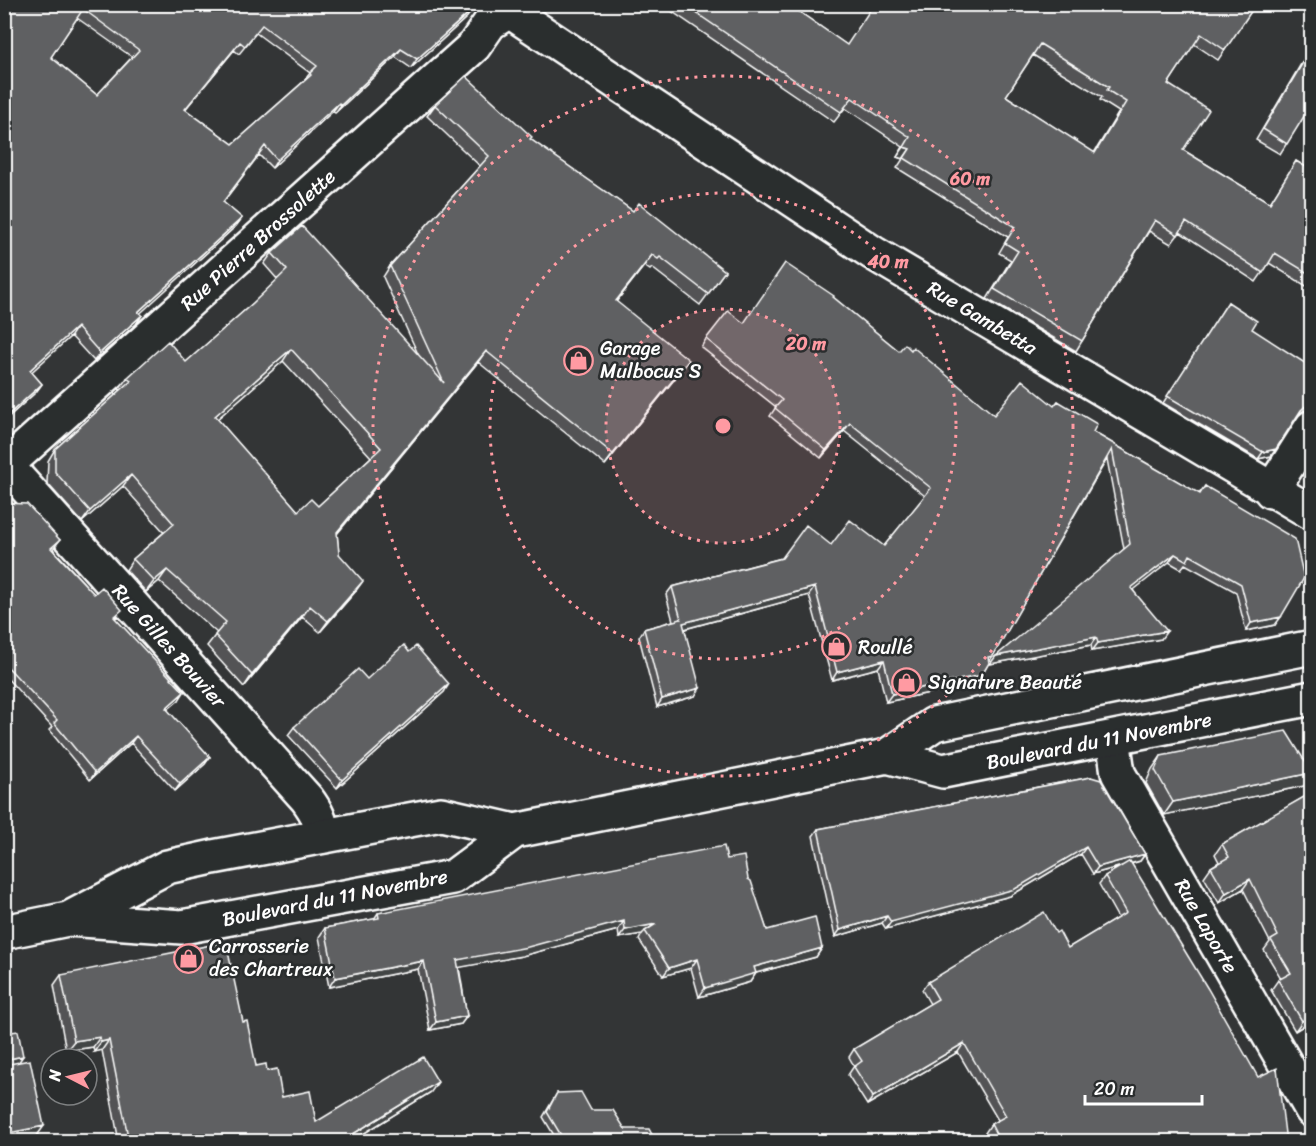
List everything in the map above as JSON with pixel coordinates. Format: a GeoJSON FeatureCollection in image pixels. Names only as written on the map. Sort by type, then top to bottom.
{"type":"FeatureCollection","features":[{"type":"Feature","properties":{"kind":"street","name":"Rue Pierre Brossolette"},"geometry":{"type":"LineString","coordinates":[[5,465],[474,46],[490,23],[509,6]]}},
{"type":"Feature","properties":{"kind":"street","name":"Rue Gambetta"},"geometry":{"type":"LineString","coordinates":[[509,6],[873,253],[1311,513]]}},
{"type":"Feature","properties":{"kind":"street"},"geometry":{"type":"LineString","coordinates":[[1271,491],[1311,428]]}},
{"type":"Feature","properties":{"kind":"street","name":"Rue Gilles Bouvier"},"geometry":{"type":"LineString","coordinates":[[5,465],[307,799],[317,812],[324,836]]}},
{"type":"Feature","properties":{"kind":"street","name":"Boulevard du 11 Novembre"},"geometry":{"type":"LineString","coordinates":[[68,919],[167,867],[441,814],[515,831],[886,756],[934,724],[1311,647]]}},
{"type":"Feature","properties":{"kind":"street","name":"Boulevard du 11 Novembre"},"geometry":{"type":"LineString","coordinates":[[886,756],[943,771],[1311,698]]}},
{"type":"Feature","properties":{"kind":"street","name":"Rue Laporte"},"geometry":{"type":"LineString","coordinates":[[1113,738],[1118,773],[1311,1110]]}},
{"type":"Feature","properties":{"kind":"street","name":"Boulevard du 11 Novembre"},"geometry":{"type":"LineString","coordinates":[[4,932],[68,919],[182,927],[453,877],[515,831]]}},
{"type":"Feature","properties":{"kind":"building"},"geometry":{"type":"Polygon","coordinates":[[[4,4],[466,4],[473,9],[417,59],[401,49],[277,160],[265,146],[223,202],[242,218],[138,312],[142,315],[100,353],[77,327],[30,370],[42,384],[9,414],[4,410],[4,4]],[[83,9],[51,57],[97,95],[139,50],[83,9]],[[262,25],[245,46],[240,42],[185,109],[233,144],[311,75],[310,73],[317,66],[262,25]]]}},
{"type":"Feature","properties":{"kind":"building"},"geometry":{"type":"Polygon","coordinates":[[[683,4],[788,4],[847,45],[874,4],[1256,4],[1225,50],[1201,34],[1168,84],[1209,110],[1183,150],[1270,203],[1296,161],[1311,170],[1311,275],[1275,253],[1263,273],[1186,222],[1178,235],[1155,220],[1082,341],[994,289],[1018,251],[1005,243],[1015,227],[904,158],[910,149],[904,147],[910,137],[852,98],[841,112],[683,4]],[[1040,44],[1006,96],[1095,153],[1126,102],[1107,90],[1109,87],[1040,44]]]}},
{"type":"Feature","properties":{"kind":"building"},"geometry":{"type":"Polygon","coordinates":[[[1311,49],[1311,105],[1287,144],[1263,129],[1311,49]]]}},
{"type":"Feature","properties":{"kind":"building"},"geometry":{"type":"Polygon","coordinates":[[[466,76],[532,137],[530,139],[633,211],[639,203],[725,271],[708,294],[660,257],[658,259],[652,255],[616,301],[689,360],[613,454],[486,351],[337,532],[339,554],[363,581],[328,621],[310,606],[252,675],[215,635],[226,622],[167,570],[154,581],[133,559],[174,524],[131,475],[90,511],[55,472],[55,449],[131,381],[127,378],[168,341],[186,362],[253,303],[287,270],[272,253],[302,226],[444,383],[390,266],[489,156],[435,105],[466,76]],[[291,349],[215,416],[298,511],[311,499],[318,506],[381,448],[291,349]]]}},
{"type":"Feature","properties":{"kind":"building"},"geometry":{"type":"Polygon","coordinates":[[[785,263],[834,296],[899,351],[905,344],[911,350],[913,347],[994,415],[1022,380],[1054,406],[1058,401],[1097,424],[1093,432],[1141,460],[1200,494],[1205,486],[1295,539],[1304,578],[1281,617],[1251,623],[1241,584],[1190,555],[1187,561],[1175,554],[1131,588],[1167,631],[1098,643],[1096,637],[996,656],[1130,544],[1112,449],[993,656],[988,657],[989,663],[982,675],[892,694],[884,660],[837,672],[815,587],[683,623],[700,688],[662,699],[644,629],[681,619],[672,587],[782,558],[806,525],[831,545],[850,520],[884,546],[931,488],[850,423],[826,450],[775,408],[782,400],[706,339],[728,311],[744,323],[785,263]]]}},
{"type":"Feature","properties":{"kind":"building"},"geometry":{"type":"Polygon","coordinates":[[[1228,302],[1257,321],[1252,329],[1311,367],[1311,403],[1301,410],[1276,449],[1263,452],[1167,396],[1228,302]]]}},
{"type":"Feature","properties":{"kind":"building"},"geometry":{"type":"Polygon","coordinates":[[[4,503],[27,504],[60,540],[51,548],[94,594],[102,587],[122,610],[114,617],[184,692],[166,708],[210,757],[180,784],[136,736],[95,773],[54,723],[57,720],[4,663],[4,503]]]}},
{"type":"Feature","properties":{"kind":"building"},"geometry":{"type":"Polygon","coordinates":[[[404,645],[409,652],[416,646],[449,684],[342,780],[294,727],[358,669],[367,679],[404,645]]]}},
{"type":"Feature","properties":{"kind":"building"},"geometry":{"type":"Polygon","coordinates":[[[1286,731],[1311,773],[1173,802],[1155,770],[1161,756],[1286,731]]]}},
{"type":"Feature","properties":{"kind":"building"},"geometry":{"type":"Polygon","coordinates":[[[1091,777],[1101,780],[1145,854],[1098,867],[1086,847],[1015,889],[891,922],[887,916],[840,930],[818,829],[1091,777]]]}},
{"type":"Feature","properties":{"kind":"building"},"geometry":{"type":"Polygon","coordinates":[[[1311,793],[1311,1016],[1302,1021],[1278,980],[1291,973],[1271,940],[1278,936],[1250,879],[1226,893],[1211,867],[1229,857],[1222,844],[1311,793]]]}},
{"type":"Feature","properties":{"kind":"building"},"geometry":{"type":"Polygon","coordinates":[[[724,846],[727,859],[744,856],[748,879],[751,881],[767,930],[815,917],[822,948],[754,967],[756,973],[705,988],[697,959],[669,968],[645,931],[656,924],[625,930],[624,921],[528,947],[457,960],[467,1016],[436,1022],[424,961],[335,978],[325,928],[379,918],[378,913],[724,846]]]}},
{"type":"Feature","properties":{"kind":"building"},"geometry":{"type":"Polygon","coordinates":[[[1130,861],[1208,989],[1258,1077],[1277,1068],[1286,1142],[1265,1142],[1262,1136],[1252,1142],[1000,1142],[991,1124],[1006,1116],[964,1043],[873,1097],[854,1067],[862,1061],[854,1049],[938,999],[928,982],[1044,912],[1056,933],[1059,931],[1068,948],[1126,913],[1105,876],[1130,861]]]}},
{"type":"Feature","properties":{"kind":"building"},"geometry":{"type":"Polygon","coordinates":[[[226,942],[243,1022],[247,1021],[256,1066],[266,1064],[267,1071],[277,1069],[282,1097],[310,1091],[316,1122],[423,1057],[438,1082],[340,1142],[129,1142],[109,1040],[101,1042],[100,1037],[74,1041],[61,975],[226,942]]]}},
{"type":"Feature","properties":{"kind":"building"},"geometry":{"type":"Polygon","coordinates":[[[18,1031],[23,1056],[4,1060],[4,1033],[18,1031]]]}},
{"type":"Feature","properties":{"kind":"building"},"geometry":{"type":"Polygon","coordinates":[[[30,1060],[44,1126],[4,1134],[4,1065],[30,1060]]]}},
{"type":"Feature","properties":{"kind":"building"},"geometry":{"type":"Polygon","coordinates":[[[581,1092],[591,1110],[613,1110],[625,1129],[649,1129],[656,1142],[565,1142],[547,1112],[557,1093],[581,1092]]]}},
{"type":"Feature","properties":{"kind":"place","name":"Garage Mulbocus S"},"geometry":{"type":"Point","coordinates":[579,360]}},
{"type":"Feature","properties":{"kind":"place","name":"Roullé"},"geometry":{"type":"Point","coordinates":[837,647]}},
{"type":"Feature","properties":{"kind":"place","name":"Signature Beauté"},"geometry":{"type":"Point","coordinates":[907,682]}},
{"type":"Feature","properties":{"kind":"place","name":"Carrosserie des Chartreux"},"geometry":{"type":"Point","coordinates":[188,958]}}]}
